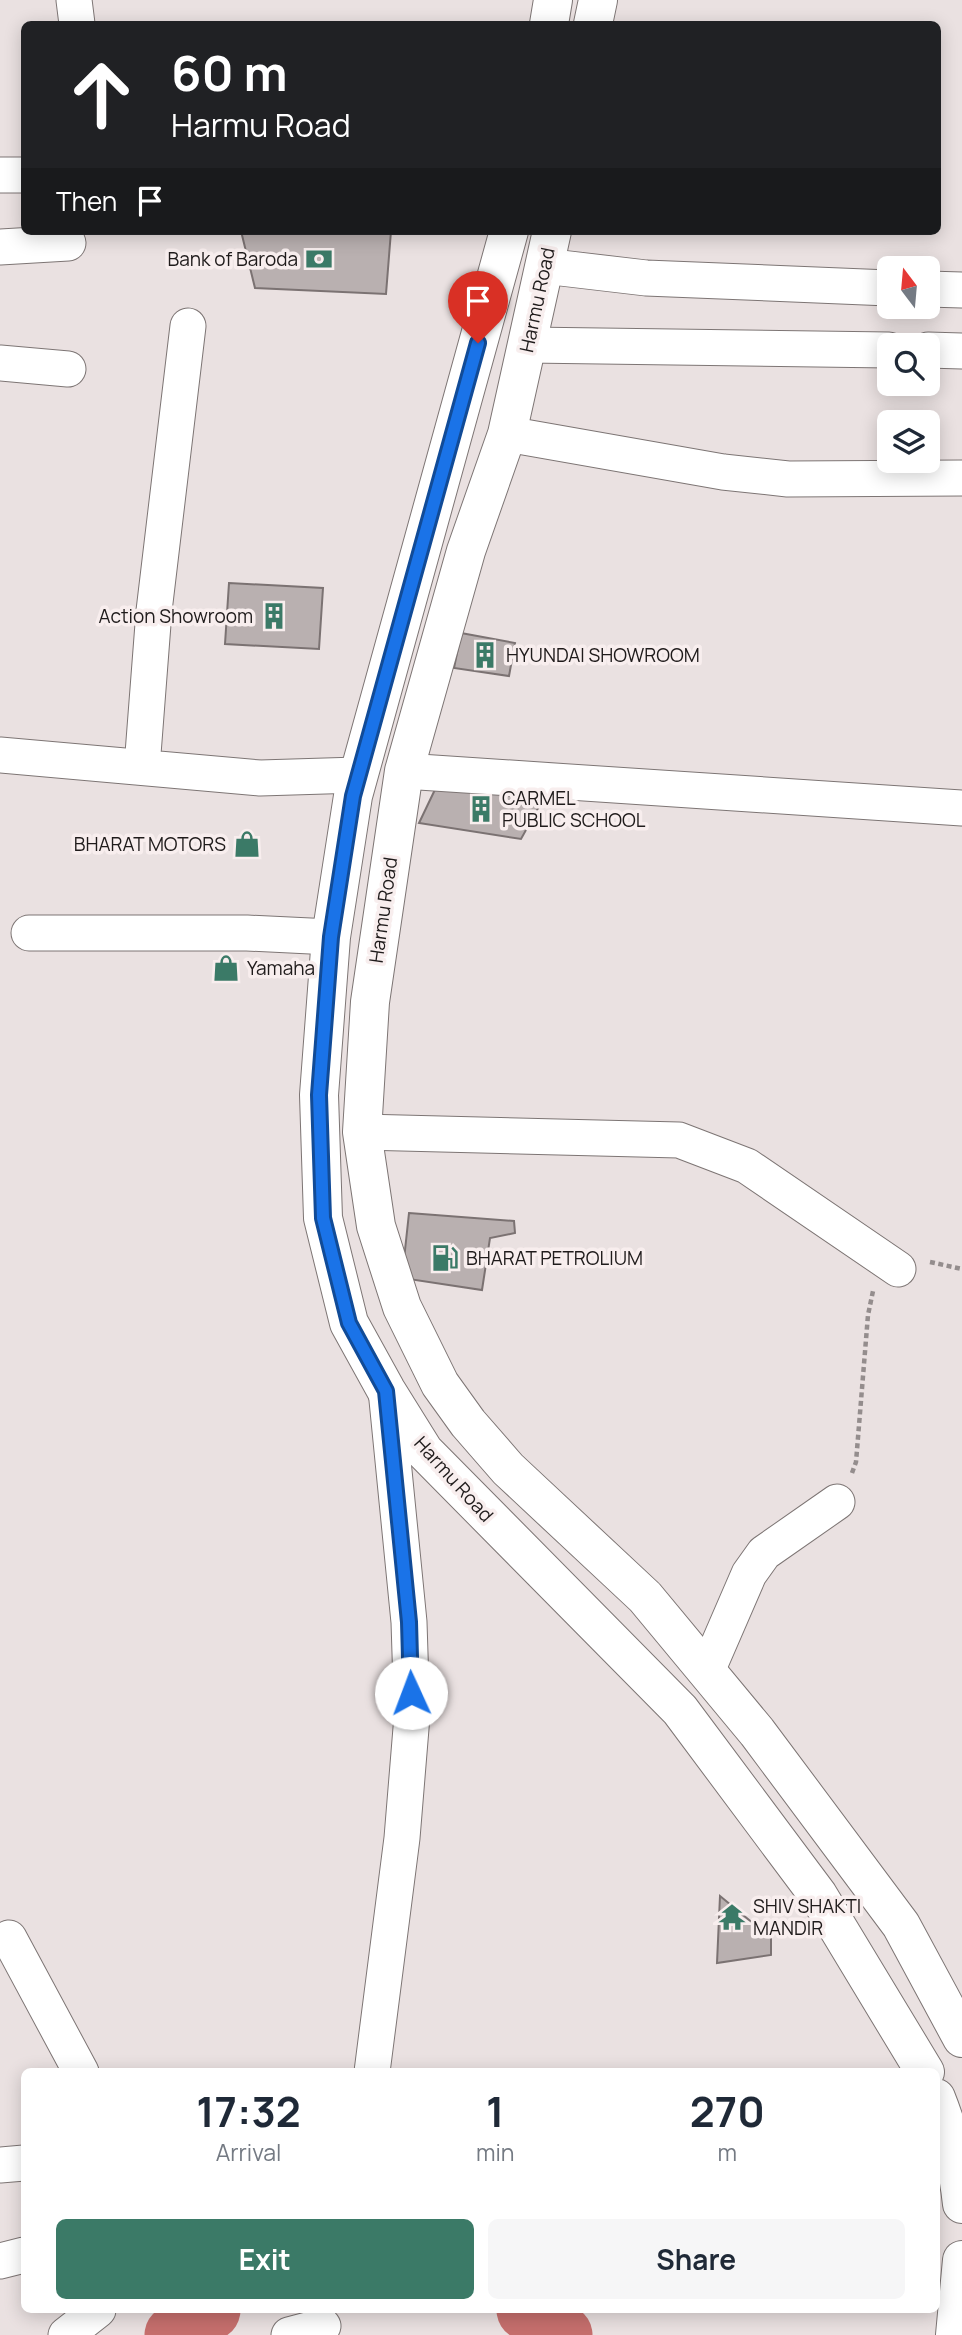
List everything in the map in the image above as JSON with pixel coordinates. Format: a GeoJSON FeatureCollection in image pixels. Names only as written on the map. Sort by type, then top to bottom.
{"type":"FeatureCollection","features":[{"type":"Feature","properties":{"kind":"main road"},"geometry":{"type":"LineString","coordinates":[[550,21],[553,0]]}},
{"type":"Feature","properties":{"kind":"main road"},"geometry":{"type":"LineString","coordinates":[[594,21],[597,0]]}},
{"type":"Feature","properties":{"kind":"main road","name":"Harmu Road"},"geometry":{"type":"LineString","coordinates":[[508,235],[358,775],[331,937],[319,1095],[323,1218],[349,1323],[386,1391],[424,1451],[680,1710],[818,1895],[923,2068]]}},
{"type":"Feature","properties":{"kind":"main road","name":"Harmu Road"},"geometry":{"type":"LineString","coordinates":[[548,248],[507,434],[466,551],[404,771],[370,1002],[362,1132],[383,1252],[414,1331],[440,1384],[468,1423],[509,1469],[645,1597],[757,1732],[901,1925],[962,2038]]}},
{"type":"Feature","properties":{"kind":"main road"},"geometry":{"type":"LineString","coordinates":[[362,1345],[414,1331]]}},
{"type":"Feature","properties":{"kind":"main road"},"geometry":{"type":"LineString","coordinates":[[940,2110],[953,2150],[962,2204]]}},
{"type":"Feature","properties":{"kind":"main road"},"geometry":{"type":"LineString","coordinates":[[955,2335],[962,2260]]}},
{"type":"Feature","properties":{"kind":"street"},"geometry":{"type":"LineString","coordinates":[[74,0],[77,21]]}},
{"type":"Feature","properties":{"kind":"street"},"geometry":{"type":"LineString","coordinates":[[0,175],[21,175]]}},
{"type":"Feature","properties":{"kind":"street"},"geometry":{"type":"LineString","coordinates":[[0,247],[68,243]]}},
{"type":"Feature","properties":{"kind":"street"},"geometry":{"type":"LineString","coordinates":[[548,248],[646,278],[877,288]]}},
{"type":"Feature","properties":{"kind":"street"},"geometry":{"type":"LineString","coordinates":[[940,289],[962,290]]}},
{"type":"Feature","properties":{"kind":"street"},"geometry":{"type":"LineString","coordinates":[[142,767],[154,611],[188,326]]}},
{"type":"Feature","properties":{"kind":"street"},"geometry":{"type":"LineString","coordinates":[[528,345],[877,350]]}},
{"type":"Feature","properties":{"kind":"street"},"geometry":{"type":"LineString","coordinates":[[940,350],[962,351]]}},
{"type":"Feature","properties":{"kind":"street"},"geometry":{"type":"LineString","coordinates":[[0,363],[68,369]]}},
{"type":"Feature","properties":{"kind":"street"},"geometry":{"type":"LineString","coordinates":[[507,434],[723,472],[788,479],[962,478]]}},
{"type":"Feature","properties":{"kind":"street"},"geometry":{"type":"LineString","coordinates":[[0,755],[260,778],[358,775]]}},
{"type":"Feature","properties":{"kind":"street"},"geometry":{"type":"LineString","coordinates":[[404,771],[962,808]]}},
{"type":"Feature","properties":{"kind":"street"},"geometry":{"type":"LineString","coordinates":[[29,933],[247,933],[331,937]]}},
{"type":"Feature","properties":{"kind":"street"},"geometry":{"type":"LineString","coordinates":[[362,1132],[679,1140],[747,1166],[898,1269]]}},
{"type":"Feature","properties":{"kind":"street"},"geometry":{"type":"LineString","coordinates":[[373,2068],[402,1838],[412,1716],[409,1622],[386,1391]]}},
{"type":"Feature","properties":{"kind":"street"},"geometry":{"type":"LineString","coordinates":[[707,1671],[750,1574],[764,1553],[837,1502]]}},
{"type":"Feature","properties":{"kind":"street"},"geometry":{"type":"LineString","coordinates":[[9,1938],[79,2068]]}},
{"type":"Feature","properties":{"kind":"street"},"geometry":{"type":"LineString","coordinates":[[0,2165],[21,2163]]}},
{"type":"Feature","properties":{"kind":"street"},"geometry":{"type":"LineString","coordinates":[[0,2261],[21,2256]]}},
{"type":"Feature","properties":{"kind":"street"},"geometry":{"type":"LineString","coordinates":[[66,2335],[94,2313]]}},
{"type":"Feature","properties":{"kind":"street"},"geometry":{"type":"LineString","coordinates":[[289,2335],[324,2324]]}},
{"type":"Feature","properties":{"kind":"path"},"geometry":{"type":"LineString","coordinates":[[837,1502],[846,1489],[856,1462],[871,1293],[881,1279],[917,1262],[962,1269]]}},
{"type":"Feature","properties":{"kind":"building","name":"Bank of Baroda"},"geometry":{"type":"Polygon","coordinates":[[[242,235],[391,235],[386,294],[255,288],[242,235]]]}},
{"type":"Feature","properties":{"kind":"building","name":"Action Showroom"},"geometry":{"type":"Polygon","coordinates":[[[229,583],[323,588],[319,649],[225,644],[229,583]]]}},
{"type":"Feature","properties":{"kind":"building","name":"HYUNDAI SHOWROOM"},"geometry":{"type":"Polygon","coordinates":[[[461,633],[515,643],[509,676],[454,668],[461,633]]]}},
{"type":"Feature","properties":{"kind":"building","name":"CARMEL PUBLIC SCHOOL"},"geometry":{"type":"Polygon","coordinates":[[[442,775],[545,796],[521,839],[419,823],[442,775]]]}},
{"type":"Feature","properties":{"kind":"building","name":"BHARAT PETROLIUM"},"geometry":{"type":"Polygon","coordinates":[[[409,1213],[514,1221],[515,1233],[490,1238],[482,1290],[402,1278],[409,1213]]]}},
{"type":"Feature","properties":{"kind":"building","name":"SHIV SHAKTI MANDIR"},"geometry":{"type":"Polygon","coordinates":[[[720,1896],[771,1938],[771,1955],[717,1963],[720,1896]]]}},
{"type":"Feature","properties":{"kind":"waterway"},"geometry":{"type":"LineString","coordinates":[[175,2335],[206,2313]]}},
{"type":"Feature","properties":{"kind":"waterway"},"geometry":{"type":"LineString","coordinates":[[531,2313],[562,2335]]}},
{"type":"Feature","properties":{"kind":"place","name":"Bank of Baroda"},"geometry":{"type":"Point","coordinates":[319,259]}},
{"type":"Feature","properties":{"kind":"place","name":"Action Showroom"},"geometry":{"type":"Point","coordinates":[274,616]}},
{"type":"Feature","properties":{"kind":"place","name":"HYUNDAI SHOWROOM"},"geometry":{"type":"Point","coordinates":[485,655]}},
{"type":"Feature","properties":{"kind":"place","name":"CARMEL PUBLIC SCHOOL"},"geometry":{"type":"Point","coordinates":[481,809]}},
{"type":"Feature","properties":{"kind":"place","name":"BHARAT MOTORS"},"geometry":{"type":"Point","coordinates":[247,844]}},
{"type":"Feature","properties":{"kind":"place","name":"Yamaha"},"geometry":{"type":"Point","coordinates":[226,968]}},
{"type":"Feature","properties":{"kind":"place","name":"BHARAT PETROLIUM"},"geometry":{"type":"Point","coordinates":[445,1258]}},
{"type":"Feature","properties":{"kind":"place","name":"SHIV SHAKTI MANDIR"},"geometry":{"type":"Point","coordinates":[732,1917]}},
{"type":"Feature","properties":{"kind":"route"},"geometry":{"type":"LineString","coordinates":[[411,1693],[409,1622],[386,1391],[349,1323],[323,1218],[319,1095],[331,937],[353,796],[412,573],[478,343]]}}]}
